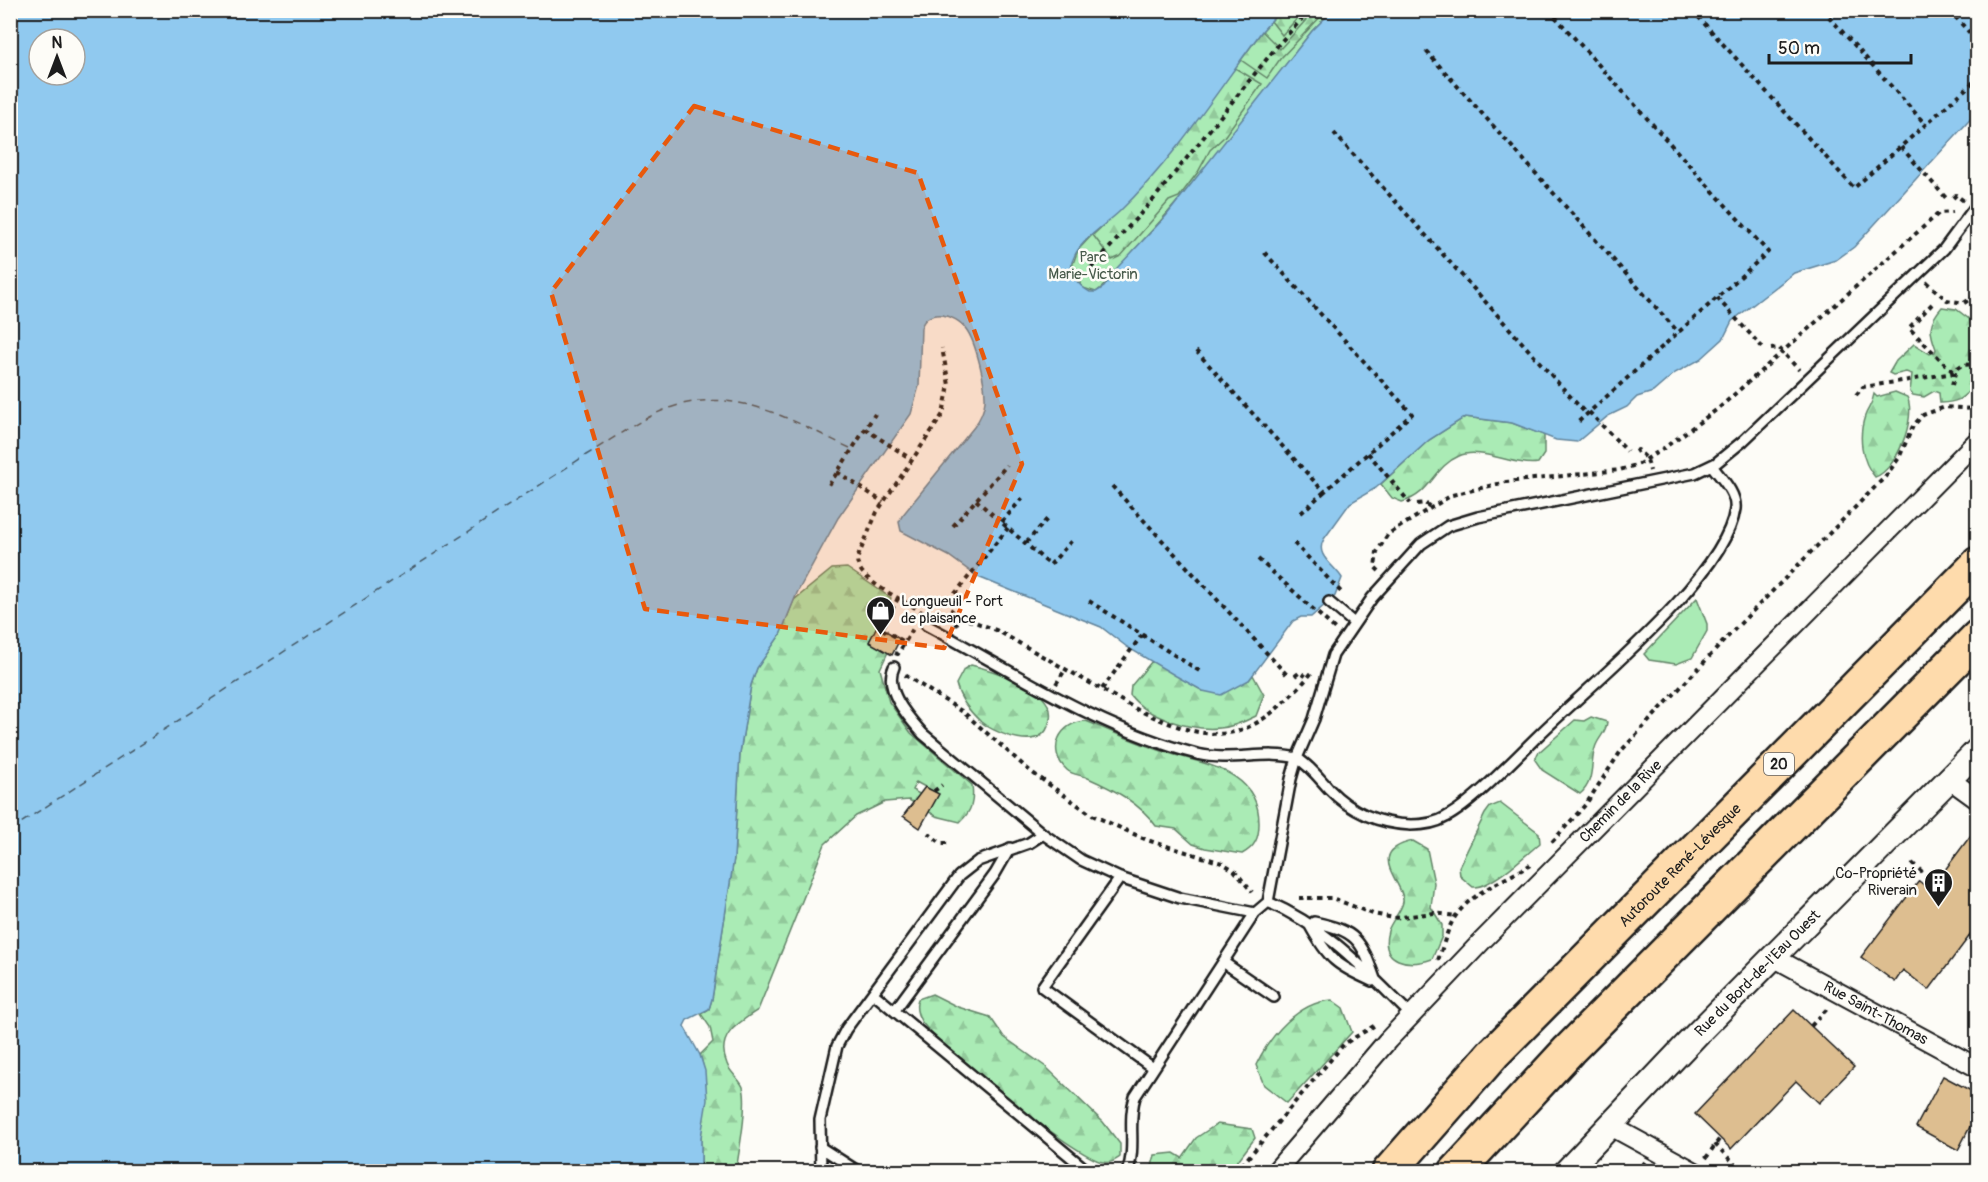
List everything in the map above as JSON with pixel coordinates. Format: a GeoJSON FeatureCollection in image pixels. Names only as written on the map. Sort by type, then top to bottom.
{"type":"FeatureCollection","features":[{"type":"Feature","properties":{"kind":"highway","name":"Autoroute René-Lévesque"},"geometry":{"type":"LineString","coordinates":[[1389,1172],[1493,1054],[1977,564]]}},
{"type":"Feature","properties":{"kind":"highway"},"geometry":{"type":"LineString","coordinates":[[1456,1172],[1569,1050],[1977,637]]}},
{"type":"Feature","properties":{"kind":"street","name":"Chemin de la Rive"},"geometry":{"type":"LineString","coordinates":[[1275,1172],[1411,1015],[1623,797],[1977,440]]}},
{"type":"Feature","properties":{"kind":"street","name":"Rue du Bord-de-l'Eau Ouest"},"geometry":{"type":"LineString","coordinates":[[1566,1172],[1609,1125],[1977,750]]}},
{"type":"Feature","properties":{"kind":"street"},"geometry":{"type":"LineString","coordinates":[[1949,779],[1977,800]]}},
{"type":"Feature","properties":{"kind":"street","name":"Rue Saint-Thomas"},"geometry":{"type":"LineString","coordinates":[[1773,957],[1977,1068]]}},
{"type":"Feature","properties":{"kind":"street"},"geometry":{"type":"LineString","coordinates":[[1609,1125],[1699,1167]]}},
{"type":"Feature","properties":{"kind":"lane"},"geometry":{"type":"LineString","coordinates":[[1127,1172],[1131,1156],[1132,1106],[1153,1068],[1255,913],[1268,902],[1297,758],[1312,728],[1333,655],[1372,598],[1421,544],[1448,526],[1496,513],[1682,477],[1712,466],[1743,441],[1944,249],[1977,203]]}},
{"type":"Feature","properties":{"kind":"lane"},"geometry":{"type":"LineString","coordinates":[[926,625],[1108,724],[1211,757],[1287,756],[1297,758],[1342,801],[1370,817],[1410,825],[1427,823],[1448,816],[1647,633],[1706,566],[1727,531],[1735,502],[1712,466]]}},
{"type":"Feature","properties":{"kind":"lane"},"geometry":{"type":"LineString","coordinates":[[1329,602],[1354,623]]}},
{"type":"Feature","properties":{"kind":"lane"},"geometry":{"type":"LineString","coordinates":[[894,667],[891,676],[893,688],[908,716],[923,734],[1043,834],[1081,860],[1120,878],[1180,898],[1255,913]]}},
{"type":"Feature","properties":{"kind":"lane"},"geometry":{"type":"LineString","coordinates":[[821,1172],[820,1120],[837,1046],[846,1029],[959,876],[978,861],[1029,843],[1043,834]]}},
{"type":"Feature","properties":{"kind":"lane"},"geometry":{"type":"LineString","coordinates":[[895,1010],[996,874],[1010,848]]}},
{"type":"Feature","properties":{"kind":"lane"},"geometry":{"type":"LineString","coordinates":[[1120,878],[1042,987],[1153,1068]]}},
{"type":"Feature","properties":{"kind":"lane"},"geometry":{"type":"LineString","coordinates":[[1268,902],[1307,921],[1353,956],[1377,984],[1411,1015]]}},
{"type":"Feature","properties":{"kind":"lane"},"geometry":{"type":"LineString","coordinates":[[1307,921],[1342,928],[1364,947],[1377,984]]}},
{"type":"Feature","properties":{"kind":"lane"},"geometry":{"type":"LineString","coordinates":[[1307,921],[1323,951],[1343,968],[1377,984]]}},
{"type":"Feature","properties":{"kind":"lane"},"geometry":{"type":"LineString","coordinates":[[1223,962],[1274,997]]}},
{"type":"Feature","properties":{"kind":"lane"},"geometry":{"type":"LineString","coordinates":[[874,994],[1000,1101],[1089,1172]]}},
{"type":"Feature","properties":{"kind":"lane"},"geometry":{"type":"LineString","coordinates":[[820,1147],[859,1172]]}},
{"type":"Feature","properties":{"kind":"path"},"geometry":{"type":"LineString","coordinates":[[1091,268],[1153,200],[1278,45],[1310,10]]}},
{"type":"Feature","properties":{"kind":"path"},"geometry":{"type":"LineString","coordinates":[[1549,10],[1768,252],[1577,423]]}},
{"type":"Feature","properties":{"kind":"path"},"geometry":{"type":"LineString","coordinates":[[1692,10],[1854,188],[1977,78]]}},
{"type":"Feature","properties":{"kind":"path"},"geometry":{"type":"LineString","coordinates":[[1822,10],[1926,124]]}},
{"type":"Feature","properties":{"kind":"path"},"geometry":{"type":"LineString","coordinates":[[1949,10],[1977,42]]}},
{"type":"Feature","properties":{"kind":"path"},"geometry":{"type":"LineString","coordinates":[[1426,51],[1679,333]]}},
{"type":"Feature","properties":{"kind":"path"},"geometry":{"type":"LineString","coordinates":[[1334,134],[1588,414],[1627,451]]}},
{"type":"Feature","properties":{"kind":"path"},"geometry":{"type":"LineString","coordinates":[[1901,147],[1946,198]]}},
{"type":"Feature","properties":{"kind":"path"},"geometry":{"type":"LineString","coordinates":[[1379,572],[1375,567],[1377,552],[1388,534],[1452,495],[1487,484],[1620,470],[1647,459],[1719,408],[1939,213],[1952,214],[1962,199],[1956,195],[1953,198]]}},
{"type":"Feature","properties":{"kind":"path"},"geometry":{"type":"LineString","coordinates":[[1264,252],[1412,414],[1301,513]]}},
{"type":"Feature","properties":{"kind":"path"},"geometry":{"type":"LineString","coordinates":[[1939,293],[1957,303],[1972,300],[1977,294]]}},
{"type":"Feature","properties":{"kind":"path"},"geometry":{"type":"LineString","coordinates":[[1716,298],[1763,348]]}},
{"type":"Feature","properties":{"kind":"path"},"geometry":{"type":"LineString","coordinates":[[1932,304],[1909,328],[1954,373]]}},
{"type":"Feature","properties":{"kind":"path"},"geometry":{"type":"LineString","coordinates":[[942,348],[949,375],[946,407],[884,502],[863,542],[857,565],[865,576],[923,613],[960,618],[996,630],[1065,670],[1164,722],[1193,731],[1221,733],[1256,725],[1318,667]]}},
{"type":"Feature","properties":{"kind":"path"},"geometry":{"type":"LineString","coordinates":[[1771,349],[1782,350],[1808,380]]}},
{"type":"Feature","properties":{"kind":"path"},"geometry":{"type":"LineString","coordinates":[[1196,351],[1324,492]]}},
{"type":"Feature","properties":{"kind":"path"},"geometry":{"type":"LineString","coordinates":[[1952,385],[1954,373],[1962,365],[1977,364]]}},
{"type":"Feature","properties":{"kind":"path"},"geometry":{"type":"LineString","coordinates":[[1856,395],[1863,387],[1954,373]]}},
{"type":"Feature","properties":{"kind":"path","name":"Chemin de la Rive"},"geometry":{"type":"LineString","coordinates":[[1550,843],[1586,804],[1621,751],[1736,628],[1885,477],[1903,452],[1917,421],[1937,408],[1973,409],[1977,406]]}},
{"type":"Feature","properties":{"kind":"path"},"geometry":{"type":"LineString","coordinates":[[829,484],[875,414]]}},
{"type":"Feature","properties":{"kind":"path"},"geometry":{"type":"LineString","coordinates":[[866,429],[911,459]]}},
{"type":"Feature","properties":{"kind":"path"},"geometry":{"type":"LineString","coordinates":[[1635,452],[1640,450],[1647,459]]}},
{"type":"Feature","properties":{"kind":"path"},"geometry":{"type":"LineString","coordinates":[[1368,453],[1410,503]]}},
{"type":"Feature","properties":{"kind":"path"},"geometry":{"type":"LineString","coordinates":[[953,526],[1007,465]]}},
{"type":"Feature","properties":{"kind":"path"},"geometry":{"type":"LineString","coordinates":[[837,472],[884,502]]}},
{"type":"Feature","properties":{"kind":"path"},"geometry":{"type":"LineString","coordinates":[[1573,476],[1575,486]]}},
{"type":"Feature","properties":{"kind":"path"},"geometry":{"type":"LineString","coordinates":[[1112,486],[1288,676]]}},
{"type":"Feature","properties":{"kind":"path"},"geometry":{"type":"LineString","coordinates":[[1002,522],[1025,495]]}},
{"type":"Feature","properties":{"kind":"path"},"geometry":{"type":"LineString","coordinates":[[976,500],[1050,566],[1074,538]]}},
{"type":"Feature","properties":{"kind":"path"},"geometry":{"type":"LineString","coordinates":[[1417,504],[1425,503],[1430,507]]}},
{"type":"Feature","properties":{"kind":"path"},"geometry":{"type":"LineString","coordinates":[[1026,543],[1049,517]]}},
{"type":"Feature","properties":{"kind":"path"},"geometry":{"type":"LineString","coordinates":[[949,601],[1008,528]]}},
{"type":"Feature","properties":{"kind":"path"},"geometry":{"type":"LineString","coordinates":[[1294,543],[1343,593]]}},
{"type":"Feature","properties":{"kind":"path"},"geometry":{"type":"LineString","coordinates":[[1258,559],[1332,626]]}},
{"type":"Feature","properties":{"kind":"path"},"geometry":{"type":"LineString","coordinates":[[898,597],[882,629],[905,642]]}},
{"type":"Feature","properties":{"kind":"path"},"geometry":{"type":"LineString","coordinates":[[1089,601],[1201,672]]}},
{"type":"Feature","properties":{"kind":"path"},"geometry":{"type":"LineString","coordinates":[[950,609],[960,618]]}},
{"type":"Feature","properties":{"kind":"path"},"geometry":{"type":"LineString","coordinates":[[891,655],[893,652],[898,654],[923,613]]}},
{"type":"Feature","properties":{"kind":"path"},"geometry":{"type":"LineString","coordinates":[[956,624],[960,618]]}},
{"type":"Feature","properties":{"kind":"path"},"geometry":{"type":"LineString","coordinates":[[1102,688],[1142,635]]}},
{"type":"Feature","properties":{"kind":"path"},"geometry":{"type":"LineString","coordinates":[[1057,682],[1065,670]]}},
{"type":"Feature","properties":{"kind":"path"},"geometry":{"type":"LineString","coordinates":[[1295,676],[1300,672],[1308,678]]}},
{"type":"Feature","properties":{"kind":"path"},"geometry":{"type":"LineString","coordinates":[[905,675],[963,712],[1030,771],[1092,815],[1147,840],[1222,863],[1234,870],[1252,892]]}},
{"type":"Feature","properties":{"kind":"path"},"geometry":{"type":"LineString","coordinates":[[934,791],[942,785]]}},
{"type":"Feature","properties":{"kind":"path"},"geometry":{"type":"LineString","coordinates":[[928,833],[941,843],[949,843]]}},
{"type":"Feature","properties":{"kind":"path"},"geometry":{"type":"LineString","coordinates":[[1436,964],[1456,916],[1481,892],[1535,860]]}},
{"type":"Feature","properties":{"kind":"path"},"geometry":{"type":"LineString","coordinates":[[1912,863],[1935,883]]}},
{"type":"Feature","properties":{"kind":"path"},"geometry":{"type":"LineString","coordinates":[[1299,898],[1332,898],[1388,917],[1406,918],[1434,913],[1456,916]]}},
{"type":"Feature","properties":{"kind":"path"},"geometry":{"type":"LineString","coordinates":[[1811,1026],[1841,994]]}},
{"type":"Feature","properties":{"kind":"path"},"geometry":{"type":"LineString","coordinates":[[1236,1172],[1344,1044],[1379,1023]]}},
{"type":"Feature","properties":{"kind":"path"},"geometry":{"type":"LineString","coordinates":[[1699,1167],[1720,1138]]}},
{"type":"Feature","properties":{"kind":"path"},"geometry":{"type":"LineString","coordinates":[[1714,1144],[1742,1172]]}},
{"type":"Feature","properties":{"kind":"highlighted area"},"geometry":{"type":"Polygon","coordinates":[[[694,106],[918,173],[1022,464],[944,648],[645,609],[551,292],[694,106]]]}},
{"type":"Feature","properties":{"kind":"green space","name":"Parc Marie-Victorin"},"geometry":{"type":"Polygon","coordinates":[[[1280,11],[1332,11],[1312,31],[1205,169],[1112,277],[1096,292],[1083,288],[1071,269],[1078,250],[1187,133],[1262,31],[1280,11]]]}},
{"type":"Feature","properties":{"kind":"green space"},"geometry":{"type":"Polygon","coordinates":[[[1280,11],[1304,11],[1282,35],[1271,21],[1280,11]]]}},
{"type":"Feature","properties":{"kind":"green space"},"geometry":{"type":"Polygon","coordinates":[[[1314,11],[1326,11],[1280,59],[1267,78],[1241,60],[1262,31],[1280,49],[1314,11]]]}},
{"type":"Feature","properties":{"kind":"green space"},"geometry":{"type":"Polygon","coordinates":[[[1235,68],[1262,84],[1224,137],[1210,150],[1198,172],[1179,197],[1169,201],[1121,256],[1112,260],[1093,235],[1150,176],[1235,68]]]}},
{"type":"Feature","properties":{"kind":"green space"},"geometry":{"type":"Polygon","coordinates":[[[1942,307],[1956,309],[1977,325],[1977,383],[1958,400],[1940,403],[1939,393],[1934,391],[1924,397],[1913,395],[1910,392],[1912,374],[1906,372],[1893,375],[1889,373],[1896,361],[1914,344],[1930,354],[1935,352],[1931,327],[1942,307]]]}},
{"type":"Feature","properties":{"kind":"green space"},"geometry":{"type":"Polygon","coordinates":[[[1895,392],[1907,397],[1909,417],[1907,429],[1891,464],[1875,477],[1870,471],[1862,448],[1863,424],[1874,394],[1877,397],[1895,392]]]}},
{"type":"Feature","properties":{"kind":"green space"},"geometry":{"type":"Polygon","coordinates":[[[1465,417],[1512,423],[1544,435],[1544,454],[1538,463],[1519,462],[1477,453],[1459,456],[1443,467],[1420,493],[1402,502],[1392,498],[1381,484],[1429,440],[1465,417]]]}},
{"type":"Feature","properties":{"kind":"green space"},"geometry":{"type":"Polygon","coordinates":[[[847,568],[891,598],[869,642],[888,652],[880,669],[889,702],[911,733],[972,785],[972,801],[970,810],[960,822],[936,816],[909,800],[885,802],[856,816],[825,844],[758,1010],[736,1025],[726,1038],[724,1054],[727,1064],[742,1084],[744,1096],[736,1171],[701,1171],[706,1088],[700,1055],[713,1042],[710,1027],[701,1014],[709,1009],[712,999],[734,858],[740,753],[751,685],[757,668],[780,635],[794,600],[832,569],[847,568]],[[916,782],[912,790],[934,802],[938,794],[916,782]]]}},
{"type":"Feature","properties":{"kind":"green space"},"geometry":{"type":"Polygon","coordinates":[[[1697,598],[1707,624],[1707,631],[1692,658],[1676,664],[1649,660],[1644,654],[1697,598]]]}},
{"type":"Feature","properties":{"kind":"green space"},"geometry":{"type":"Polygon","coordinates":[[[1152,661],[1203,691],[1249,680],[1253,675],[1264,695],[1256,716],[1229,727],[1209,728],[1184,725],[1147,710],[1130,695],[1131,686],[1152,661]]]}},
{"type":"Feature","properties":{"kind":"green space"},"geometry":{"type":"Polygon","coordinates":[[[971,665],[1014,679],[1043,698],[1049,707],[1050,714],[1045,732],[1038,737],[1018,738],[1007,736],[981,722],[966,705],[956,684],[964,669],[971,665]]]}},
{"type":"Feature","properties":{"kind":"green space"},"geometry":{"type":"Polygon","coordinates":[[[1591,717],[1607,722],[1595,748],[1588,784],[1580,794],[1542,770],[1535,760],[1538,753],[1575,720],[1584,721],[1591,717]]]}},
{"type":"Feature","properties":{"kind":"green space"},"geometry":{"type":"Polygon","coordinates":[[[1086,721],[1150,747],[1225,771],[1239,780],[1250,791],[1257,805],[1259,829],[1253,845],[1242,854],[1193,844],[1176,829],[1156,826],[1142,810],[1116,792],[1088,778],[1069,772],[1057,754],[1058,739],[1069,726],[1086,721]]]}},
{"type":"Feature","properties":{"kind":"green space"},"geometry":{"type":"Polygon","coordinates":[[[1500,803],[1539,833],[1540,843],[1489,883],[1473,887],[1460,876],[1459,867],[1485,814],[1490,807],[1500,803]]]}},
{"type":"Feature","properties":{"kind":"green space"},"geometry":{"type":"Polygon","coordinates":[[[1413,841],[1427,849],[1434,883],[1431,907],[1442,925],[1442,936],[1432,959],[1406,962],[1392,956],[1386,942],[1389,927],[1403,902],[1388,860],[1390,853],[1398,846],[1413,841]]]}},
{"type":"Feature","properties":{"kind":"green space"},"geometry":{"type":"Polygon","coordinates":[[[932,994],[958,1007],[990,1017],[1004,1037],[1046,1067],[1103,1122],[1120,1144],[1120,1157],[1108,1163],[1088,1156],[1065,1142],[979,1076],[933,1034],[918,1016],[918,999],[932,994]]]}},
{"type":"Feature","properties":{"kind":"green space"},"geometry":{"type":"Polygon","coordinates":[[[1332,1000],[1343,1008],[1352,1032],[1287,1103],[1264,1085],[1256,1065],[1269,1042],[1287,1022],[1308,1007],[1332,1000]]]}},
{"type":"Feature","properties":{"kind":"green space"},"geometry":{"type":"Polygon","coordinates":[[[1217,1124],[1252,1129],[1255,1138],[1230,1171],[1155,1171],[1152,1166],[1155,1155],[1174,1153],[1182,1158],[1196,1138],[1217,1124]]]}},
{"type":"Feature","properties":{"kind":"water"},"geometry":{"type":"Polygon","coordinates":[[[10,11],[1280,11],[1262,31],[1158,170],[1119,212],[1092,234],[1075,254],[1071,267],[1073,276],[1086,290],[1096,292],[1104,287],[1117,268],[1166,216],[1312,31],[1332,11],[1977,11],[1977,112],[1854,247],[1836,260],[1794,273],[1732,321],[1723,339],[1701,359],[1675,373],[1653,392],[1637,397],[1627,407],[1608,416],[1577,442],[1556,440],[1512,423],[1465,417],[1429,440],[1376,488],[1350,503],[1324,539],[1321,550],[1323,555],[1342,578],[1335,596],[1311,617],[1301,617],[1293,621],[1249,680],[1221,695],[1203,691],[1176,676],[1127,647],[1101,627],[978,577],[949,556],[901,531],[899,522],[902,516],[976,424],[983,412],[985,401],[980,364],[966,329],[956,320],[942,315],[929,317],[924,321],[921,328],[919,386],[911,414],[838,518],[797,593],[780,635],[757,668],[751,685],[740,753],[734,858],[712,999],[709,1009],[687,1020],[684,1026],[700,1055],[705,1071],[707,1100],[701,1137],[701,1171],[11,1171],[10,11]]]}},
{"type":"Feature","properties":{"kind":"building"},"geometry":{"type":"Polygon","coordinates":[[[877,626],[900,639],[892,655],[869,642],[877,626]]]}},
{"type":"Feature","properties":{"kind":"building"},"geometry":{"type":"Polygon","coordinates":[[[925,787],[939,794],[920,828],[903,816],[925,787]]]}},
{"type":"Feature","properties":{"kind":"building","name":"Co-Propriété Riverain"},"geometry":{"type":"Polygon","coordinates":[[[1977,827],[1977,926],[1929,990],[1903,970],[1895,982],[1861,957],[1919,881],[1930,890],[1977,827]]]}},
{"type":"Feature","properties":{"kind":"building"},"geometry":{"type":"Polygon","coordinates":[[[1794,1010],[1854,1067],[1819,1103],[1796,1081],[1731,1149],[1695,1114],[1794,1010]]]}},
{"type":"Feature","properties":{"kind":"building"},"geometry":{"type":"Polygon","coordinates":[[[1943,1076],[1977,1094],[1977,1113],[1958,1150],[1916,1127],[1943,1076]]]}},
{"type":"Feature","properties":{"kind":"ferry route"},"geometry":{"type":"LineString","coordinates":[[10,830],[586,455],[657,413],[683,404],[709,400],[733,402],[758,407],[781,416],[852,449]]}},
{"type":"Feature","properties":{"kind":"place","name":"Longueuil - Port de plaisance"},"geometry":{"type":"Point","coordinates":[880,636]}},
{"type":"Feature","properties":{"kind":"place","name":"Co-Propriété Riverain"},"geometry":{"type":"Point","coordinates":[1938,908]}}]}
